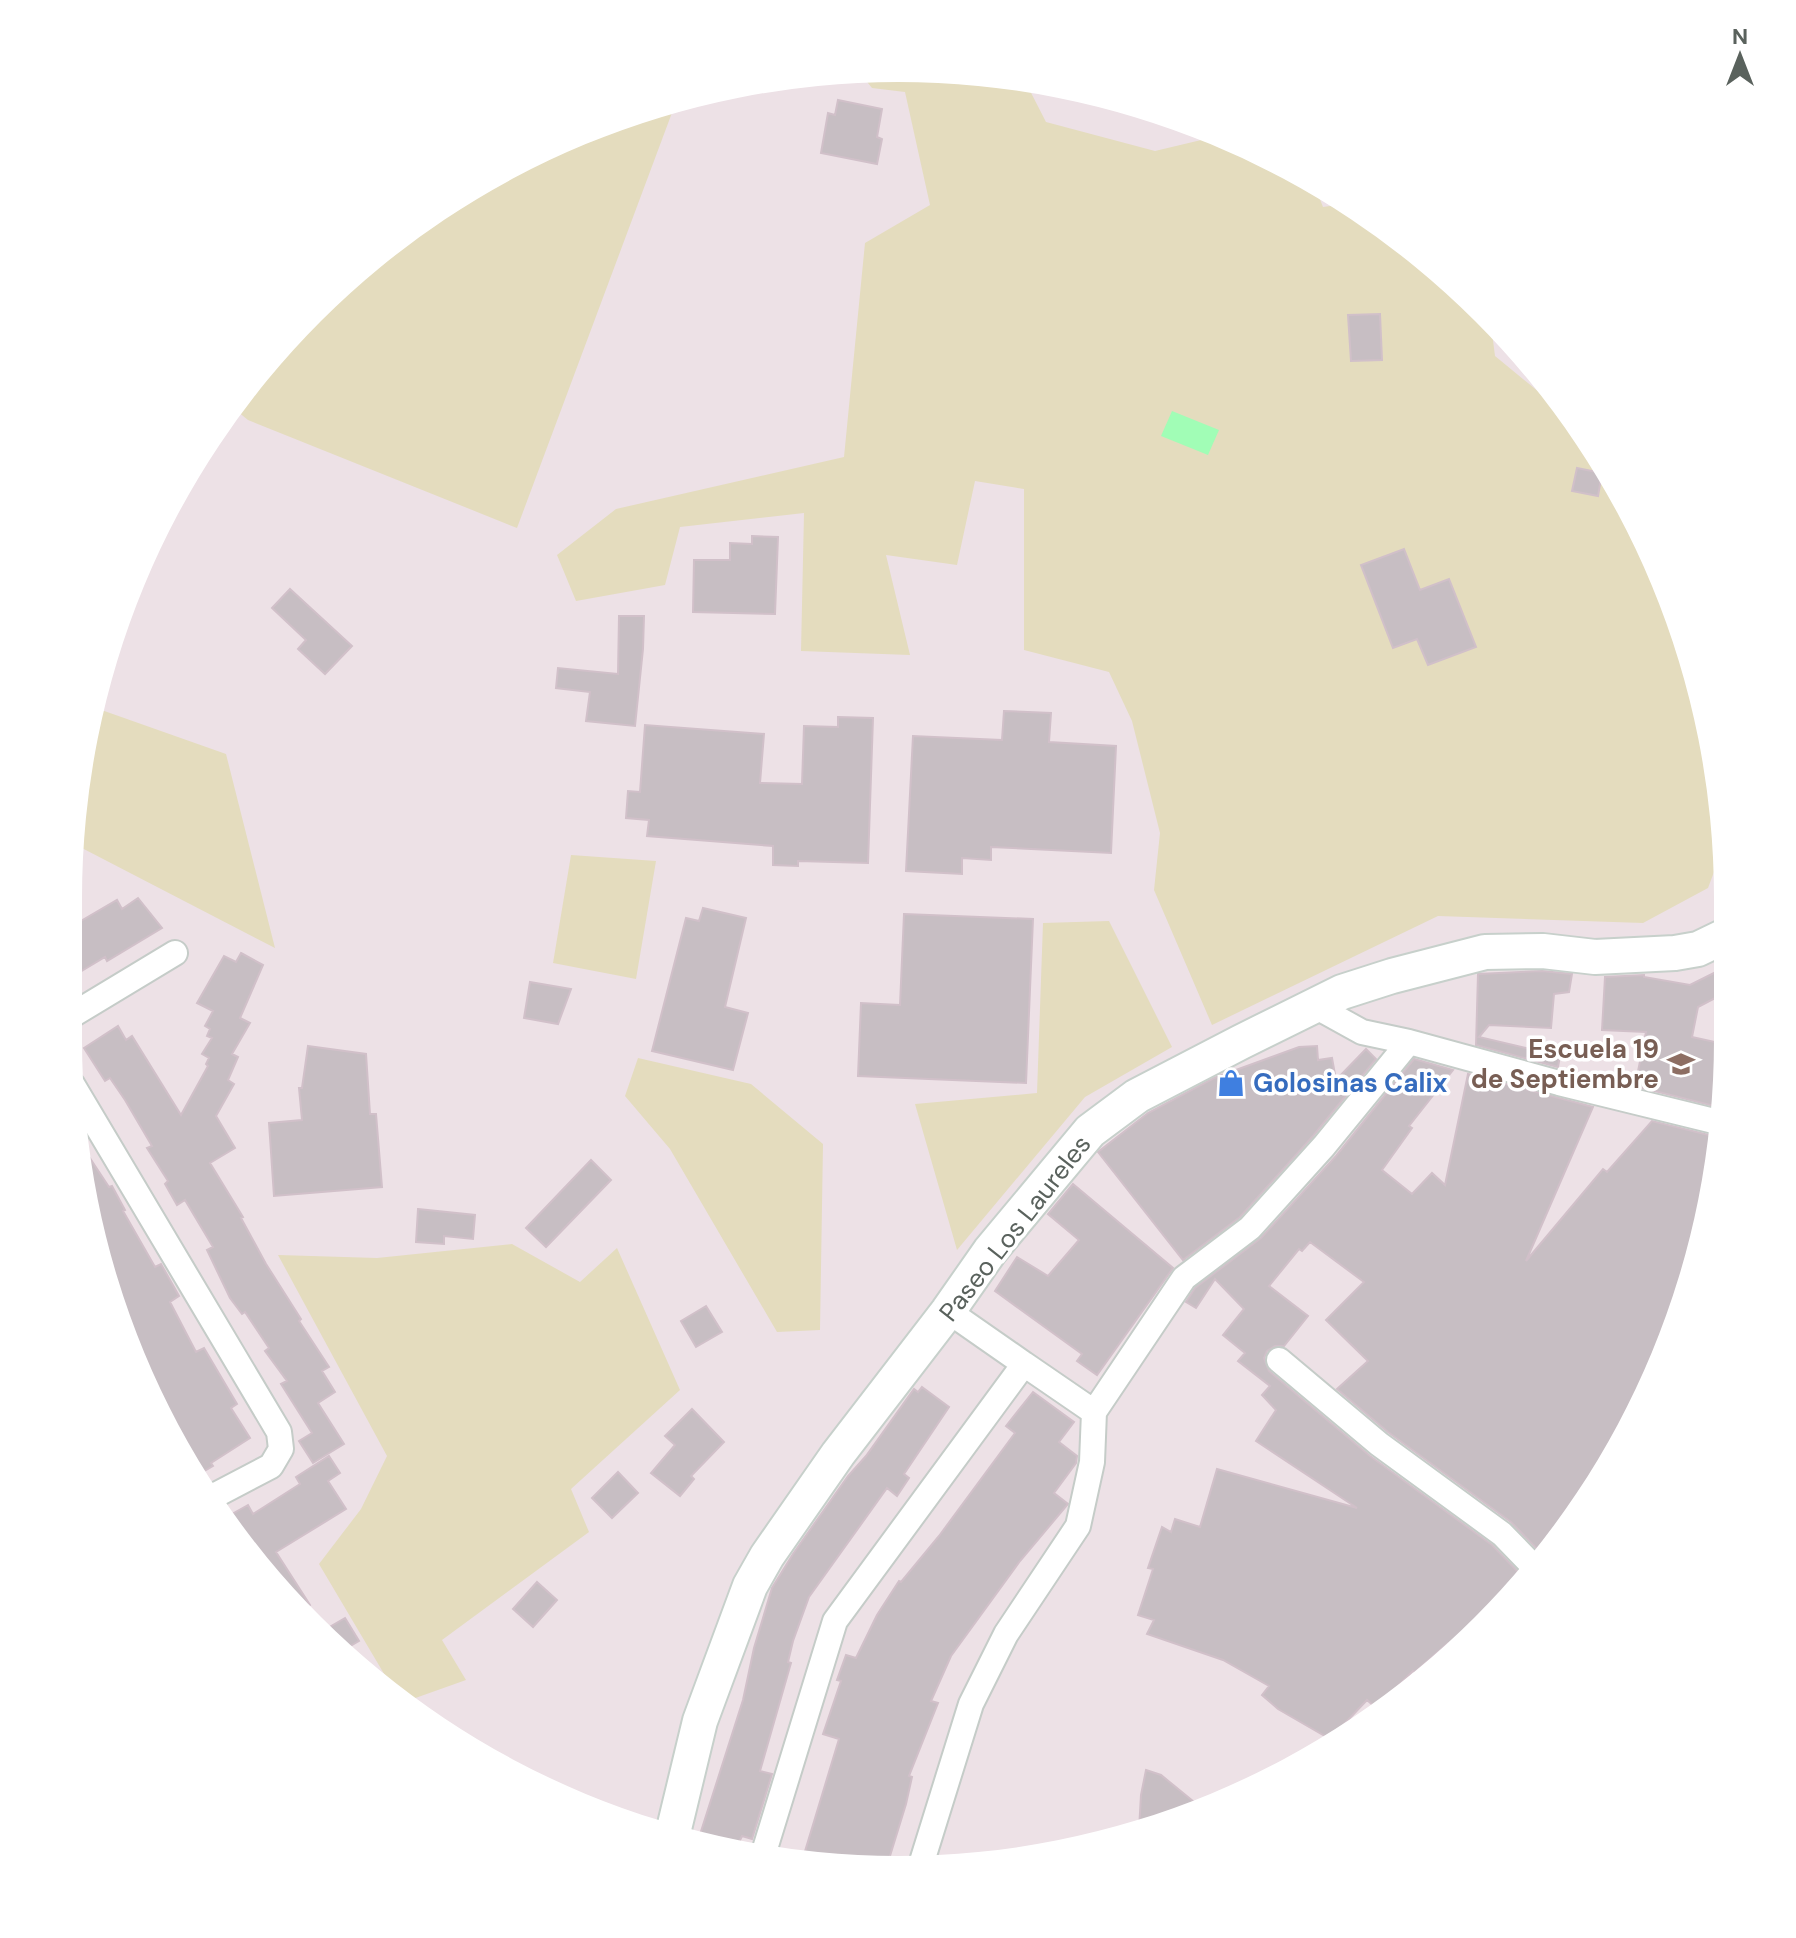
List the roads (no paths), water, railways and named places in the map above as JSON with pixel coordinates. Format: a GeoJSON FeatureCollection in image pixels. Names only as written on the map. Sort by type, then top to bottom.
{"type":"FeatureCollection","features":[{"type":"Feature","properties":{"kind":"street","name":"Paseo Los Laureles"},"geometry":{"type":"LineString","coordinates":[[675,1824],[700,1721],[750,1586],[767,1556],[838,1454],[990,1251],[1090,1131],[1137,1096],[1342,992],[1392,976],[1485,952],[1543,951],[1595,957],[1675,953],[1698,949],[1714,941]]}},
{"type":"Feature","properties":{"kind":"street"},"geometry":{"type":"LineString","coordinates":[[82,1009],[175,953]]}},
{"type":"Feature","properties":{"kind":"street"},"geometry":{"type":"LineString","coordinates":[[1315,1006],[1362,1032],[1710,1120]]}},
{"type":"Feature","properties":{"kind":"street"},"geometry":{"type":"LineString","coordinates":[[924,1855],[971,1704],[1006,1634],[1078,1526],[1092,1462],[1094,1412],[1184,1278],[1250,1228],[1324,1146],[1409,1042]]}},
{"type":"Feature","properties":{"kind":"street"},"geometry":{"type":"LineString","coordinates":[[85,1106],[279,1432],[281,1449],[271,1466],[220,1493]]}},
{"type":"Feature","properties":{"kind":"street"},"geometry":{"type":"LineString","coordinates":[[948,1311],[1094,1412]]}},
{"type":"Feature","properties":{"kind":"street"},"geometry":{"type":"LineString","coordinates":[[1279,1360],[1379,1444],[1502,1534],[1527,1560]]}},
{"type":"Feature","properties":{"kind":"street"},"geometry":{"type":"LineString","coordinates":[[766,1845],[835,1621],[1024,1364]]}},
{"type":"Feature","properties":{"kind":"place","name":"Escuela 19 de Septiembre"},"geometry":{"type":"Point","coordinates":[1681,1064]}},
{"type":"Feature","properties":{"kind":"place","name":"Golosinas Calix"},"geometry":{"type":"Point","coordinates":[1231,1083]}}]}
